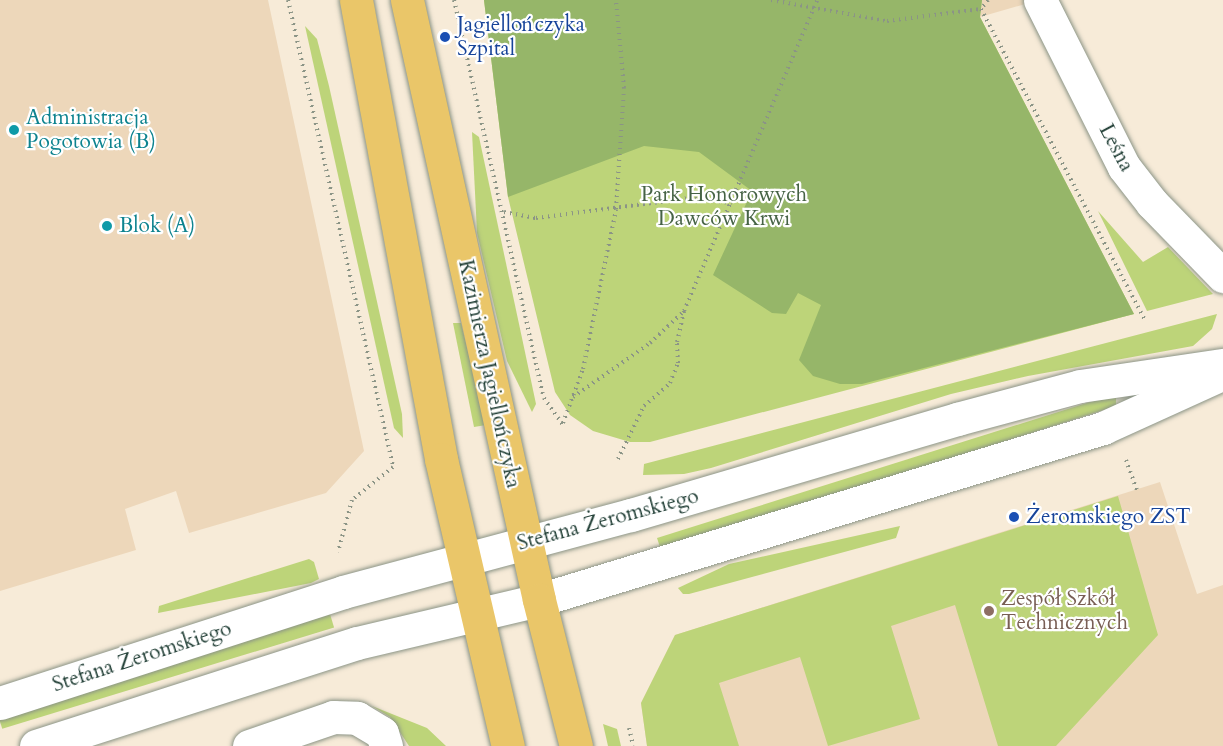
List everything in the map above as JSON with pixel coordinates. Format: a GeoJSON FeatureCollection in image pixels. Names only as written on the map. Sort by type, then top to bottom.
{"type":"FeatureCollection","features":[{"type":"Feature","properties":{"kind":"main road"},"geometry":{"type":"LineString","coordinates":[[356,0],[409,301],[463,559],[508,746]]}},
{"type":"Feature","properties":{"kind":"main road","name":"Kazimierza Jagiellończyka"},"geometry":{"type":"LineString","coordinates":[[407,0],[526,543],[576,746]]}},
{"type":"Feature","properties":{"kind":"street","name":"Leśna"},"geometry":{"type":"LineString","coordinates":[[1040,0],[1124,167],[1152,203],[1223,276]]}},
{"type":"Feature","properties":{"kind":"street","name":"Stefana Żeromskiego"},"geometry":{"type":"LineString","coordinates":[[0,703],[343,592],[526,543],[1080,386],[1223,365]]}},
{"type":"Feature","properties":{"kind":"street"},"geometry":{"type":"LineString","coordinates":[[36,746],[357,643],[539,600],[1103,428],[1223,373]]}},
{"type":"Feature","properties":{"kind":"street"},"geometry":{"type":"LineString","coordinates":[[249,746],[333,717],[357,718],[382,733],[386,746]]}},
{"type":"Feature","properties":{"kind":"path"},"geometry":{"type":"LineString","coordinates":[[288,0],[393,467],[352,500],[337,548],[343,592]]}},
{"type":"Feature","properties":{"kind":"path"},"geometry":{"type":"LineString","coordinates":[[454,0],[504,212],[544,398],[562,424],[583,369],[616,209],[624,88],[616,0]]}},
{"type":"Feature","properties":{"kind":"path"},"geometry":{"type":"LineString","coordinates":[[771,0],[887,21],[981,9],[988,0]]}},
{"type":"Feature","properties":{"kind":"path"},"geometry":{"type":"LineString","coordinates":[[618,459],[644,406],[670,383],[678,363],[677,342],[684,311],[817,0]]}},
{"type":"Feature","properties":{"kind":"path"},"geometry":{"type":"LineString","coordinates":[[981,9],[1145,320]]}},
{"type":"Feature","properties":{"kind":"path"},"geometry":{"type":"LineString","coordinates":[[504,212],[536,218],[689,198],[732,203]]}},
{"type":"Feature","properties":{"kind":"path"},"geometry":{"type":"LineString","coordinates":[[573,397],[650,343],[684,311]]}},
{"type":"Feature","properties":{"kind":"path"},"geometry":{"type":"LineString","coordinates":[[1126,459],[1137,490]]}},
{"type":"Feature","properties":{"kind":"path"},"geometry":{"type":"LineString","coordinates":[[629,728],[633,746]]}},
{"type":"Feature","properties":{"kind":"shaded area"},"geometry":{"type":"Polygon","coordinates":[[[0,0],[268,0],[364,451],[326,493],[189,533],[176,491],[125,509],[136,550],[0,591],[0,0]]]}},
{"type":"Feature","properties":{"kind":"shaded area"},"geometry":{"type":"Polygon","coordinates":[[[982,0],[1039,0],[980,17],[982,0]]]}},
{"type":"Feature","properties":{"kind":"shaded area","name":"Zespół Szkół Technicznych"},"geometry":{"type":"Polygon","coordinates":[[[1160,482],[1197,594],[1223,585],[1223,746],[647,746],[641,703],[675,635],[1160,482]]]}},
{"type":"Feature","properties":{"kind":"green space","name":"Park Honorowych Dawców Krwi"},"geometry":{"type":"Polygon","coordinates":[[[484,0],[982,0],[980,17],[1134,314],[650,442],[630,442],[593,431],[570,415],[555,392],[508,197],[484,0]]]}},
{"type":"Feature","properties":{"kind":"green space","name":"Park Honorowych Dawców Krwi"},"geometry":{"type":"Polygon","coordinates":[[[484,0],[982,0],[980,17],[1134,314],[862,384],[840,384],[813,376],[799,360],[821,305],[798,293],[786,314],[772,313],[713,275],[752,191],[699,152],[644,146],[508,197],[484,0]]]}},
{"type":"Feature","properties":{"kind":"green space"},"geometry":{"type":"Polygon","coordinates":[[[305,26],[317,39],[329,86],[402,414],[403,438],[394,428],[305,26]]]}},
{"type":"Feature","properties":{"kind":"green space"},"geometry":{"type":"Polygon","coordinates":[[[472,132],[479,137],[536,404],[532,412],[507,361],[477,233],[472,132]]]}},
{"type":"Feature","properties":{"kind":"green space"},"geometry":{"type":"Polygon","coordinates":[[[1098,211],[1143,262],[1168,247],[1213,294],[1147,311],[1098,211]]]}},
{"type":"Feature","properties":{"kind":"green space"},"geometry":{"type":"Polygon","coordinates":[[[1217,314],[1212,329],[1193,346],[1028,376],[951,394],[711,468],[684,474],[643,475],[644,464],[1217,314]]]}},
{"type":"Feature","properties":{"kind":"green space"},"geometry":{"type":"Polygon","coordinates":[[[453,323],[461,323],[486,425],[474,427],[453,323]]]}},
{"type":"Feature","properties":{"kind":"green space"},"geometry":{"type":"Polygon","coordinates":[[[1109,396],[1116,397],[1116,406],[661,550],[657,538],[1109,396]]]}},
{"type":"Feature","properties":{"kind":"green space","name":"Zespół Szkół Technicznych"},"geometry":{"type":"Polygon","coordinates":[[[1118,496],[1158,635],[1056,746],[998,746],[955,605],[891,626],[920,719],[828,746],[800,657],[719,683],[739,746],[647,746],[641,703],[675,635],[1118,496]]]}},
{"type":"Feature","properties":{"kind":"green space"},"geometry":{"type":"Polygon","coordinates":[[[900,526],[896,538],[689,594],[683,594],[678,588],[729,564],[900,526]]]}},
{"type":"Feature","properties":{"kind":"green space"},"geometry":{"type":"Polygon","coordinates":[[[309,559],[314,562],[319,579],[311,583],[158,613],[159,606],[309,559]]]}},
{"type":"Feature","properties":{"kind":"green space"},"geometry":{"type":"Polygon","coordinates":[[[330,614],[334,627],[2,729],[0,715],[330,614]]]}},
{"type":"Feature","properties":{"kind":"green space"},"geometry":{"type":"Polygon","coordinates":[[[372,706],[427,728],[446,746],[409,746],[390,717],[372,706]]]}},
{"type":"Feature","properties":{"kind":"green space"},"geometry":{"type":"Polygon","coordinates":[[[603,724],[617,729],[621,746],[608,746],[603,724]]]}},
{"type":"Feature","properties":{"kind":"place","name":"Jagiellończyka Szpital"},"geometry":{"type":"Point","coordinates":[445,37]}},
{"type":"Feature","properties":{"kind":"place","name":"Administracja Pogotowia (B)"},"geometry":{"type":"Point","coordinates":[14,130]}},
{"type":"Feature","properties":{"kind":"place","name":"Blok (A)"},"geometry":{"type":"Point","coordinates":[107,226]}},
{"type":"Feature","properties":{"kind":"place","name":"Żeromskiego ZST"},"geometry":{"type":"Point","coordinates":[1014,517]}},
{"type":"Feature","properties":{"kind":"place","name":"Zespół Szkół Technicznych"},"geometry":{"type":"Point","coordinates":[989,611]}}]}
